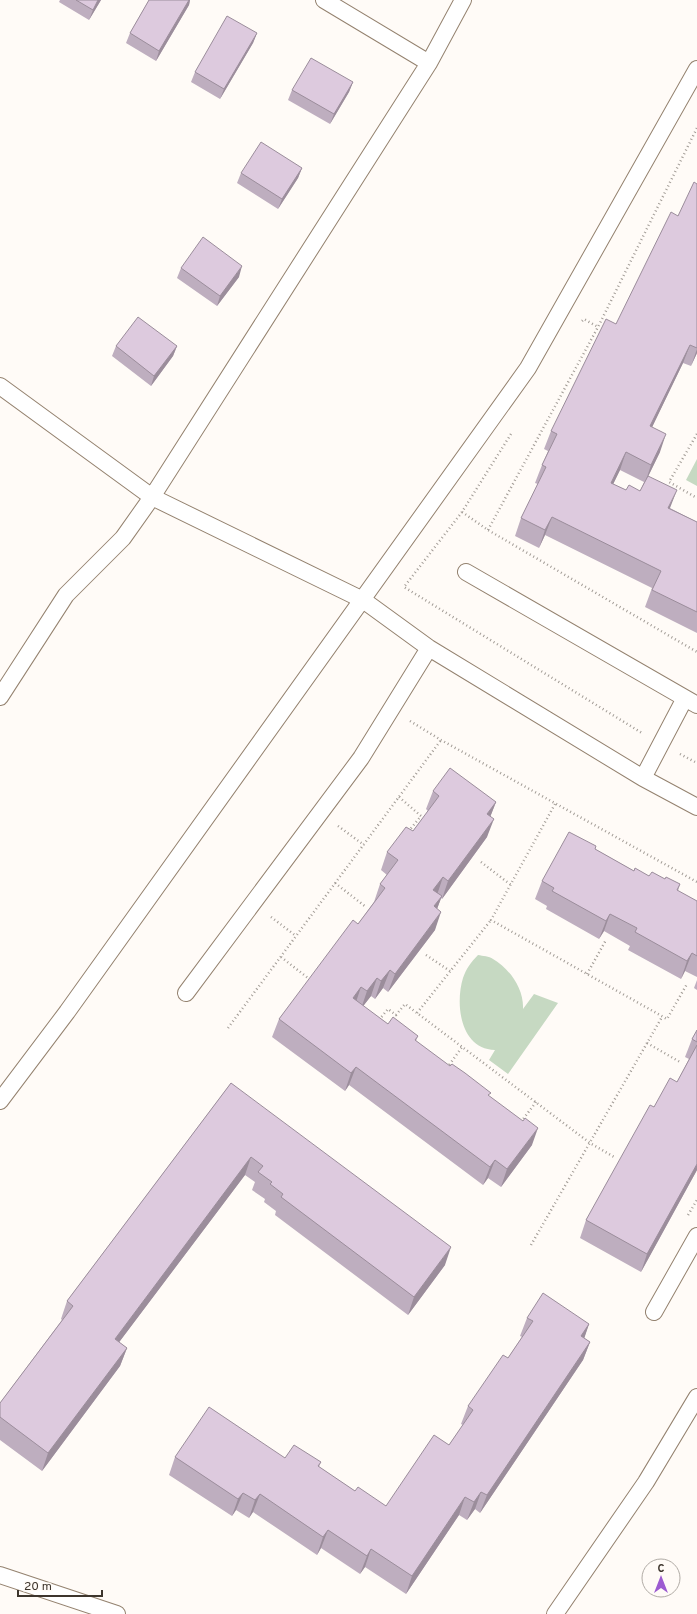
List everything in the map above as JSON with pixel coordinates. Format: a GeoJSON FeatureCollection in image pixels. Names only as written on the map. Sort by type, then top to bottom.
{"type":"FeatureCollection","features":[{"type":"Feature","properties":{"kind":"lane"},"geometry":{"type":"LineString","coordinates":[[324,0],[429,63]]}},
{"type":"Feature","properties":{"kind":"lane"},"geometry":{"type":"LineString","coordinates":[[0,697],[66,595],[123,538],[152,497],[429,63],[463,0]]}},
{"type":"Feature","properties":{"kind":"lane"},"geometry":{"type":"LineString","coordinates":[[0,1101],[363,600],[528,368],[697,69]]}},
{"type":"Feature","properties":{"kind":"lane"},"geometry":{"type":"LineString","coordinates":[[0,386],[152,497],[363,600],[429,648],[642,778],[697,807]]}},
{"type":"Feature","properties":{"kind":"lane"},"geometry":{"type":"LineString","coordinates":[[466,572],[691,702],[661,744],[642,778]]}},
{"type":"Feature","properties":{"kind":"lane"},"geometry":{"type":"LineString","coordinates":[[186,993],[361,758],[429,648]]}},
{"type":"Feature","properties":{"kind":"lane"},"geometry":{"type":"LineString","coordinates":[[654,1312],[697,1236]]}},
{"type":"Feature","properties":{"kind":"lane"},"geometry":{"type":"LineString","coordinates":[[555,1614],[646,1482],[697,1397]]}},
{"type":"Feature","properties":{"kind":"lane"},"geometry":{"type":"LineString","coordinates":[[0,1575],[116,1614]]}},
{"type":"Feature","properties":{"kind":"path"},"geometry":{"type":"LineString","coordinates":[[488,530],[598,327],[697,128]]}},
{"type":"Feature","properties":{"kind":"path"},"geometry":{"type":"LineString","coordinates":[[579,326],[584,319],[598,327]]}},
{"type":"Feature","properties":{"kind":"path"},"geometry":{"type":"LineString","coordinates":[[512,432],[462,512],[404,587],[661,744],[697,762]]}},
{"type":"Feature","properties":{"kind":"path"},"geometry":{"type":"LineString","coordinates":[[697,434],[669,482],[697,498]]}},
{"type":"Feature","properties":{"kind":"path"},"geometry":{"type":"LineString","coordinates":[[462,512],[488,530],[697,652]]}},
{"type":"Feature","properties":{"kind":"path"},"geometry":{"type":"LineString","coordinates":[[391,708],[441,740],[697,882]]}},
{"type":"Feature","properties":{"kind":"path"},"geometry":{"type":"LineString","coordinates":[[228,1028],[441,740]]}},
{"type":"Feature","properties":{"kind":"path"},"geometry":{"type":"LineString","coordinates":[[399,797],[421,816],[408,832]]}},
{"type":"Feature","properties":{"kind":"path"},"geometry":{"type":"LineString","coordinates":[[417,1013],[492,920],[555,804]]}},
{"type":"Feature","properties":{"kind":"path"},"geometry":{"type":"LineString","coordinates":[[320,812],[364,845]]}},
{"type":"Feature","properties":{"kind":"path"},"geometry":{"type":"LineString","coordinates":[[481,862],[511,885]]}},
{"type":"Feature","properties":{"kind":"path"},"geometry":{"type":"LineString","coordinates":[[335,883],[366,907]]}},
{"type":"Feature","properties":{"kind":"path"},"geometry":{"type":"LineString","coordinates":[[253,903],[296,936]]}},
{"type":"Feature","properties":{"kind":"path"},"geometry":{"type":"LineString","coordinates":[[492,920],[667,1019],[687,984]]}},
{"type":"Feature","properties":{"kind":"path"},"geometry":{"type":"LineString","coordinates":[[587,974],[606,940]]}},
{"type":"Feature","properties":{"kind":"path"},"geometry":{"type":"LineString","coordinates":[[426,955],[450,971]]}},
{"type":"Feature","properties":{"kind":"path"},"geometry":{"type":"LineString","coordinates":[[281,957],[308,978]]}},
{"type":"Feature","properties":{"kind":"path"},"geometry":{"type":"LineString","coordinates":[[377,1023],[388,1009],[396,1015],[404,1004],[590,1143],[614,1157]]}},
{"type":"Feature","properties":{"kind":"path"},"geometry":{"type":"LineString","coordinates":[[532,1245],[662,1017]]}},
{"type":"Feature","properties":{"kind":"path"},"geometry":{"type":"LineString","coordinates":[[647,1043],[680,1062]]}},
{"type":"Feature","properties":{"kind":"path"},"geometry":{"type":"LineString","coordinates":[[443,1073],[462,1047]]}},
{"type":"Feature","properties":{"kind":"path"},"geometry":{"type":"LineString","coordinates":[[518,1125],[536,1102]]}},
{"type":"Feature","properties":{"kind":"green space"},"geometry":{"type":"Polygon","coordinates":[[[697,459],[697,486],[686,480],[697,459]]]}},
{"type":"Feature","properties":{"kind":"green space"},"geometry":{"type":"Polygon","coordinates":[[[478,955],[491,958],[499,963],[515,980],[521,994],[523,1009],[534,994],[558,1003],[508,1074],[489,1060],[495,1050],[483,1048],[474,1042],[467,1034],[460,1012],[463,978],[471,963],[478,955]]]}},
{"type":"Feature","properties":{"kind":"building"},"geometry":{"type":"Polygon","coordinates":[[[76,0],[98,0],[93,10],[76,0]]]}},
{"type":"Feature","properties":{"kind":"building"},"geometry":{"type":"Polygon","coordinates":[[[149,0],[189,0],[159,51],[130,33],[149,0]]]}},
{"type":"Feature","properties":{"kind":"building"},"geometry":{"type":"Polygon","coordinates":[[[227,16],[257,33],[224,89],[195,72],[227,16]]]}},
{"type":"Feature","properties":{"kind":"building"},"geometry":{"type":"Polygon","coordinates":[[[311,58],[353,82],[334,114],[292,90],[311,58]]]}},
{"type":"Feature","properties":{"kind":"building"},"geometry":{"type":"Polygon","coordinates":[[[261,142],[302,168],[282,199],[241,173],[261,142]]]}},
{"type":"Feature","properties":{"kind":"building"},"geometry":{"type":"Polygon","coordinates":[[[694,182],[697,184],[697,348],[690,345],[650,426],[666,434],[651,465],[626,452],[611,483],[626,490],[629,485],[640,491],[648,476],[677,490],[668,508],[697,522],[697,612],[652,590],[661,571],[552,517],[545,530],[521,518],[546,467],[542,465],[557,434],[551,431],[606,319],[616,324],[671,212],[678,216],[694,182]]]}},
{"type":"Feature","properties":{"kind":"building"},"geometry":{"type":"Polygon","coordinates":[[[203,237],[242,266],[220,296],[181,268],[203,237]]]}},
{"type":"Feature","properties":{"kind":"building"},"geometry":{"type":"Polygon","coordinates":[[[138,317],[177,346],[154,376],[116,346],[138,317]]]}},
{"type":"Feature","properties":{"kind":"building"},"geometry":{"type":"Polygon","coordinates":[[[450,768],[496,802],[487,814],[494,819],[448,881],[443,877],[433,890],[442,896],[434,906],[441,912],[395,974],[390,970],[381,981],[377,978],[367,991],[361,987],[353,998],[388,1024],[393,1017],[418,1036],[415,1040],[450,1066],[452,1064],[465,1073],[491,1093],[488,1095],[523,1121],[525,1118],[538,1128],[507,1169],[495,1160],[490,1167],[356,1067],[351,1073],[279,1019],[353,920],[358,924],[385,888],[380,884],[398,860],[387,852],[406,827],[413,831],[439,796],[433,791],[450,768]]]}},
{"type":"Feature","properties":{"kind":"building"},"geometry":{"type":"Polygon","coordinates":[[[569,832],[596,846],[595,849],[634,871],[635,868],[649,876],[652,872],[665,879],[666,877],[680,884],[677,890],[697,901],[697,956],[692,953],[687,961],[635,932],[637,928],[610,914],[606,921],[552,891],[554,888],[542,881],[569,832]]]}},
{"type":"Feature","properties":{"kind":"building"},"geometry":{"type":"Polygon","coordinates":[[[697,1030],[697,1042],[692,1039],[697,1030]]]}},
{"type":"Feature","properties":{"kind":"building"},"geometry":{"type":"Polygon","coordinates":[[[697,1045],[697,1164],[647,1254],[586,1220],[650,1105],[654,1107],[670,1078],[677,1082],[697,1045]]]}},
{"type":"Feature","properties":{"kind":"building"},"geometry":{"type":"Polygon","coordinates":[[[231,1083],[451,1247],[414,1297],[281,1197],[283,1194],[270,1184],[272,1182],[258,1172],[263,1166],[251,1157],[115,1339],[127,1348],[48,1453],[0,1417],[0,1403],[73,1306],[67,1301],[231,1083]]]}},
{"type":"Feature","properties":{"kind":"building"},"geometry":{"type":"Polygon","coordinates":[[[543,1293],[589,1324],[581,1336],[590,1342],[487,1495],[481,1492],[474,1502],[465,1497],[412,1576],[371,1549],[367,1556],[328,1530],[323,1537],[260,1494],[255,1500],[243,1493],[238,1499],[175,1457],[209,1407],[285,1458],[294,1445],[321,1462],[318,1466],[355,1491],[358,1487],[386,1506],[434,1435],[449,1445],[473,1410],[468,1406],[503,1355],[508,1358],[533,1321],[527,1318],[543,1293]]]}}]}
